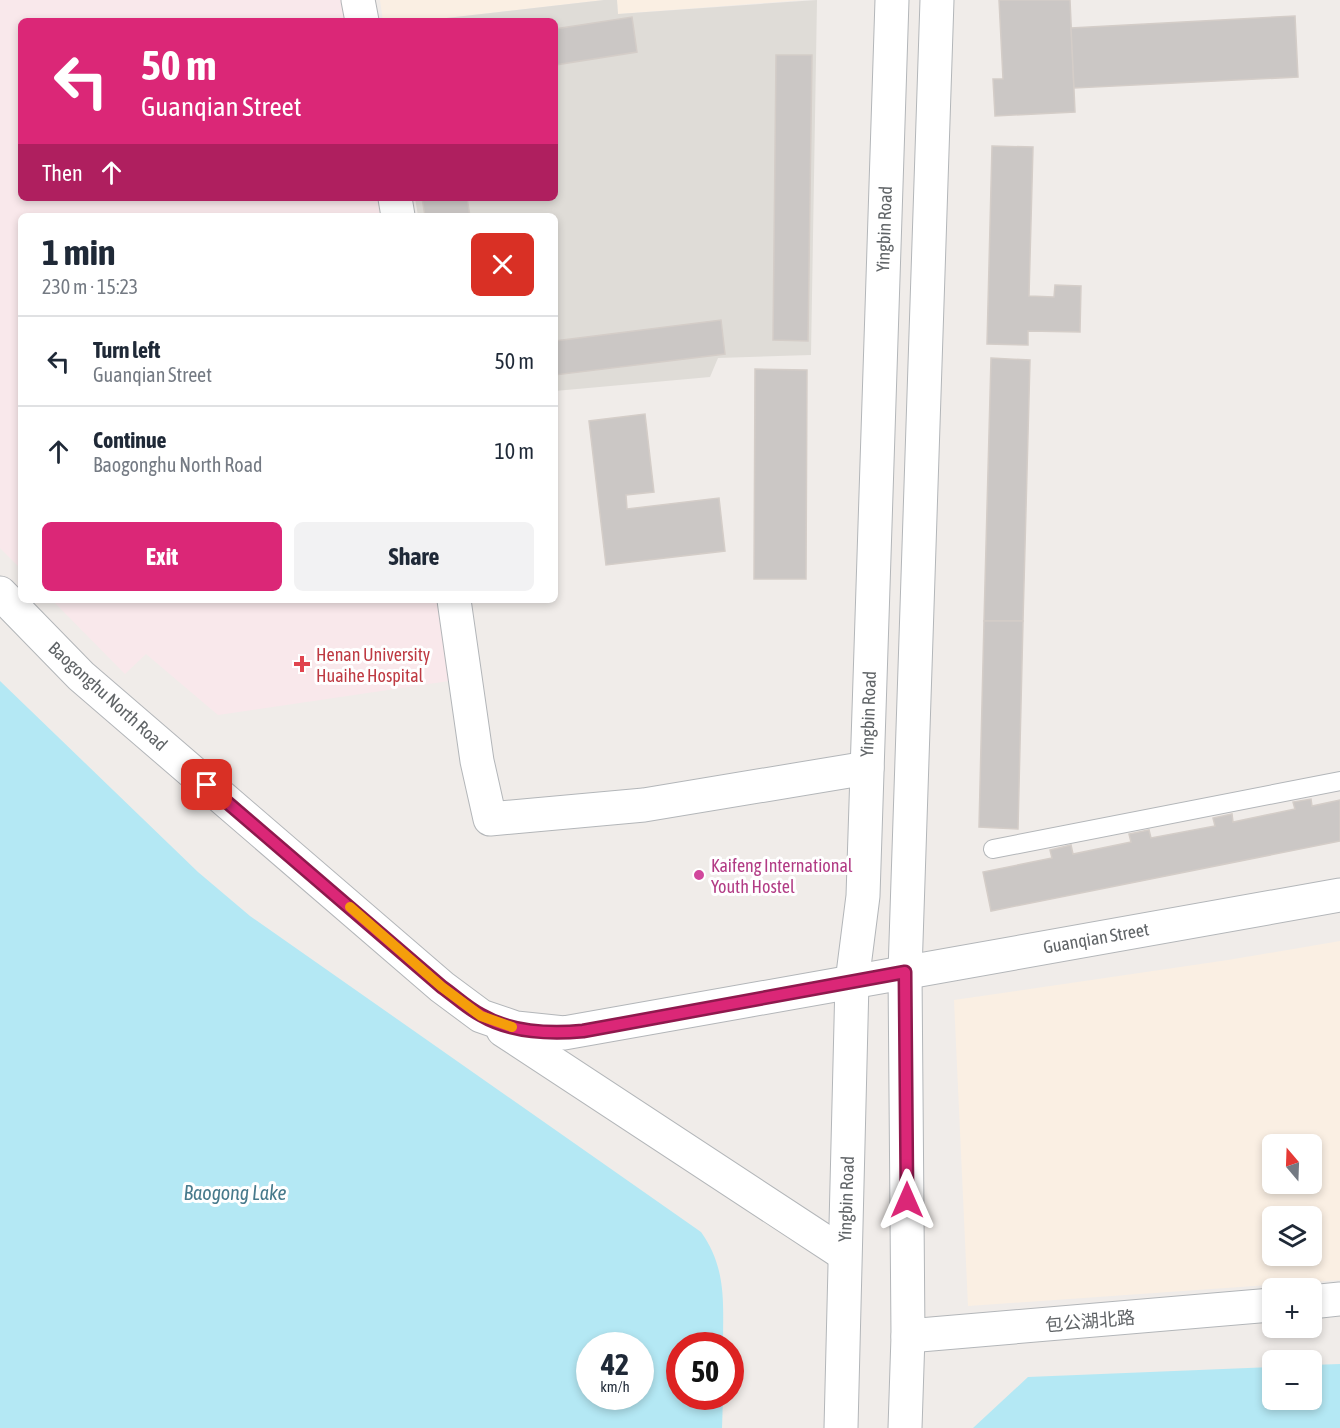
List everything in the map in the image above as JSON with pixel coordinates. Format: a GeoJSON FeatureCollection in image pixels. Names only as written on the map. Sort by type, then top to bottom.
{"type":"FeatureCollection","features":[{"type":"Feature","properties":{"kind":"street"},"geometry":{"type":"LineString","coordinates":[[358,0],[361,18]]}},
{"type":"Feature","properties":{"kind":"street","name":"Yingbin Road"},"geometry":{"type":"LineString","coordinates":[[841,1428],[852,982],[862,896],[892,0]]}},
{"type":"Feature","properties":{"kind":"street"},"geometry":{"type":"LineString","coordinates":[[905,1428],[908,1336],[905,972],[937,0]]}},
{"type":"Feature","properties":{"kind":"street","name":"Baogonghu North Road"},"geometry":{"type":"LineString","coordinates":[[0,594],[81,676],[442,987],[481,1016],[516,1028],[564,1033],[852,982]]}},
{"type":"Feature","properties":{"kind":"street"},"geometry":{"type":"LineString","coordinates":[[454,603],[477,761],[490,819],[644,806],[867,768]]}},
{"type":"Feature","properties":{"kind":"street","name":"Guanqian Street"},"geometry":{"type":"LineString","coordinates":[[852,982],[1340,895]]}},
{"type":"Feature","properties":{"kind":"street"},"geometry":{"type":"LineString","coordinates":[[481,1016],[844,1254]]}},
{"type":"Feature","properties":{"kind":"street"},"geometry":{"type":"LineString","coordinates":[[1322,1301],[1340,1299]]}},
{"type":"Feature","properties":{"kind":"street","name":"包公湖北路"},"geometry":{"type":"LineString","coordinates":[[908,1336],[1262,1306]]}},
{"type":"Feature","properties":{"kind":"lane"},"geometry":{"type":"LineString","coordinates":[[993,849],[1340,781]]}},
{"type":"Feature","properties":{"kind":"shaded area"},"geometry":{"type":"Polygon","coordinates":[[[0,0],[342,0],[345,18],[18,18],[18,201],[378,201],[380,213],[18,213],[18,566],[0,548],[0,0]]]}},
{"type":"Feature","properties":{"kind":"shaded area"},"geometry":{"type":"Polygon","coordinates":[[[380,0],[604,0],[446,18],[383,18],[380,0]]]}},
{"type":"Feature","properties":{"kind":"shaded area"},"geometry":{"type":"Polygon","coordinates":[[[604,0],[617,0],[618,14],[817,0],[811,355],[718,358],[710,377],[558,391],[558,213],[418,213],[416,201],[558,201],[558,18],[446,18],[604,0]]]}},
{"type":"Feature","properties":{"kind":"shaded area"},"geometry":{"type":"Polygon","coordinates":[[[617,0],[804,0],[618,14],[617,0]]]}},
{"type":"Feature","properties":{"kind":"shaded area","name":"Henan University Huaihe Hospital"},"geometry":{"type":"Polygon","coordinates":[[[55,603],[439,603],[449,681],[218,715],[146,654],[125,674],[55,603]]]}},
{"type":"Feature","properties":{"kind":"shaded area"},"geometry":{"type":"Polygon","coordinates":[[[1340,941],[1340,1280],[1262,1278],[1262,1285],[968,1306],[954,1000],[1228,960],[1340,941]]]}},
{"type":"Feature","properties":{"kind":"water","name":"Baogong Lake"},"geometry":{"type":"Polygon","coordinates":[[[0,681],[198,872],[250,916],[701,1232],[715,1259],[719,1273],[722,1287],[723,1332],[666,1332],[666,1410],[723,1410],[722,1428],[0,1428],[0,681]]]}},
{"type":"Feature","properties":{"kind":"water"},"geometry":{"type":"Polygon","coordinates":[[[1340,1364],[1340,1428],[973,1428],[1028,1377],[1262,1367],[1262,1410],[1322,1410],[1322,1365],[1340,1364]]]}},
{"type":"Feature","properties":{"kind":"building"},"geometry":{"type":"Polygon","coordinates":[[[999,0],[1070,0],[1075,112],[995,116],[993,79],[1003,79],[999,0]]]}},
{"type":"Feature","properties":{"kind":"building"},"geometry":{"type":"Polygon","coordinates":[[[1295,16],[1298,77],[1074,88],[1071,28],[1295,16]]]}},
{"type":"Feature","properties":{"kind":"building"},"geometry":{"type":"Polygon","coordinates":[[[632,17],[637,52],[558,65],[558,29],[632,17]]]}},
{"type":"Feature","properties":{"kind":"building"},"geometry":{"type":"Polygon","coordinates":[[[776,55],[812,55],[808,341],[773,340],[776,55]]]}},
{"type":"Feature","properties":{"kind":"building"},"geometry":{"type":"Polygon","coordinates":[[[992,146],[1033,147],[1029,296],[1054,297],[1055,285],[1081,286],[1080,332],[1028,331],[1028,345],[987,344],[992,146]]]}},
{"type":"Feature","properties":{"kind":"building"},"geometry":{"type":"Polygon","coordinates":[[[422,201],[468,201],[470,213],[424,213],[422,201]]]}},
{"type":"Feature","properties":{"kind":"building"},"geometry":{"type":"Polygon","coordinates":[[[721,320],[725,354],[558,375],[558,341],[721,320]]]}},
{"type":"Feature","properties":{"kind":"building"},"geometry":{"type":"Polygon","coordinates":[[[991,358],[1030,360],[1023,621],[984,621],[991,358]]]}},
{"type":"Feature","properties":{"kind":"building"},"geometry":{"type":"Polygon","coordinates":[[[755,369],[807,370],[806,579],[754,579],[755,369]]]}},
{"type":"Feature","properties":{"kind":"building"},"geometry":{"type":"Polygon","coordinates":[[[645,414],[654,492],[626,495],[627,509],[719,498],[725,551],[606,565],[589,421],[645,414]]]}},
{"type":"Feature","properties":{"kind":"building"},"geometry":{"type":"Polygon","coordinates":[[[984,621],[1023,621],[1018,829],[979,827],[984,621]]]}},
{"type":"Feature","properties":{"kind":"building"},"geometry":{"type":"Polygon","coordinates":[[[1311,799],[1312,806],[1340,800],[1340,841],[991,911],[983,872],[1052,858],[1050,850],[1071,845],[1073,854],[1131,842],[1129,834],[1149,830],[1151,838],[1215,826],[1213,818],[1232,814],[1233,822],[1295,809],[1293,802],[1311,799]]]}},
{"type":"Feature","properties":{"kind":"slow traffic"},"geometry":{"type":"LineString","coordinates":[[350,907],[442,987],[481,1016],[512,1027]]}},
{"type":"Feature","properties":{"kind":"place","name":"Henan University Huaihe Hospital"},"geometry":{"type":"Point","coordinates":[302,664]}},
{"type":"Feature","properties":{"kind":"place","name":"Kaifeng International Youth Hostel"},"geometry":{"type":"Point","coordinates":[699,875]}},
{"type":"Feature","properties":{"kind":"route"},"geometry":{"type":"LineString","coordinates":[[207,785],[442,987],[481,1016],[516,1028],[540,1032],[583,1031],[905,972],[907,1200]]}}]}
